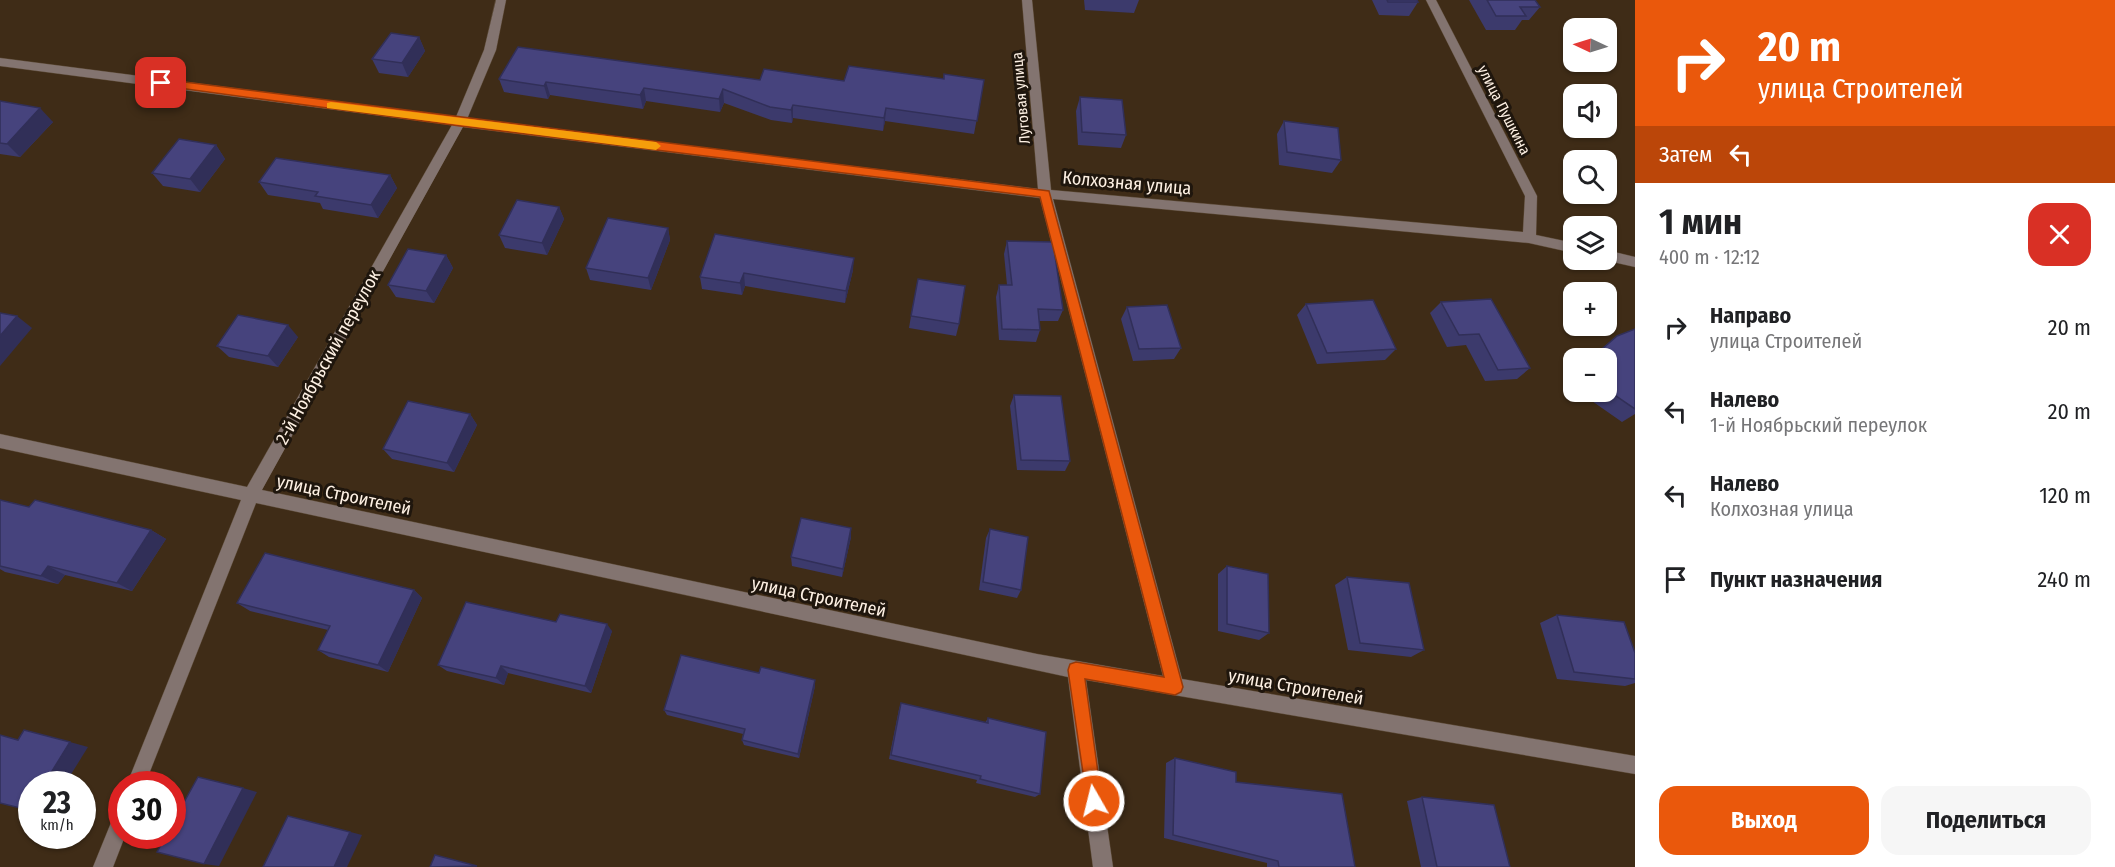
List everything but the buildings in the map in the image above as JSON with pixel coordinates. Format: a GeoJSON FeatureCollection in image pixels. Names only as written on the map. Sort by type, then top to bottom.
{"type":"FeatureCollection","features":[{"type":"Feature","properties":{"kind":"street","name":"2-й Ноябрьский переулок"},"geometry":{"type":"LineString","coordinates":[[140,771],[251,495],[460,122],[490,50],[501,0]]}},
{"type":"Feature","properties":{"kind":"street","name":"Луговая улица"},"geometry":{"type":"LineString","coordinates":[[1027,0],[1045,194],[1175,687]]}},
{"type":"Feature","properties":{"kind":"street","name":"улица Пушкина"},"geometry":{"type":"LineString","coordinates":[[1431,0],[1531,196],[1529,238]]}},
{"type":"Feature","properties":{"kind":"street","name":"Колхозная улица"},"geometry":{"type":"LineString","coordinates":[[0,62],[460,122],[1045,194],[1529,238],[1563,246]]}},
{"type":"Feature","properties":{"kind":"street"},"geometry":{"type":"LineString","coordinates":[[1617,257],[1635,261]]}},
{"type":"Feature","properties":{"kind":"street","name":"улица Строителей"},"geometry":{"type":"LineString","coordinates":[[0,441],[1076,670],[1635,765]]}},
{"type":"Feature","properties":{"kind":"street"},"geometry":{"type":"LineString","coordinates":[[1076,670],[1102,867]]}},
{"type":"Feature","properties":{"kind":"street"},"geometry":{"type":"LineString","coordinates":[[103,867],[110,849]]}},
{"type":"Feature","properties":{"kind":"slow traffic"},"geometry":{"type":"LineString","coordinates":[[331,105],[656,146]]}},
{"type":"Feature","properties":{"kind":"route"},"geometry":{"type":"LineString","coordinates":[[161,83],[1045,194],[1175,687],[1076,670],[1094,801]]}}]}
